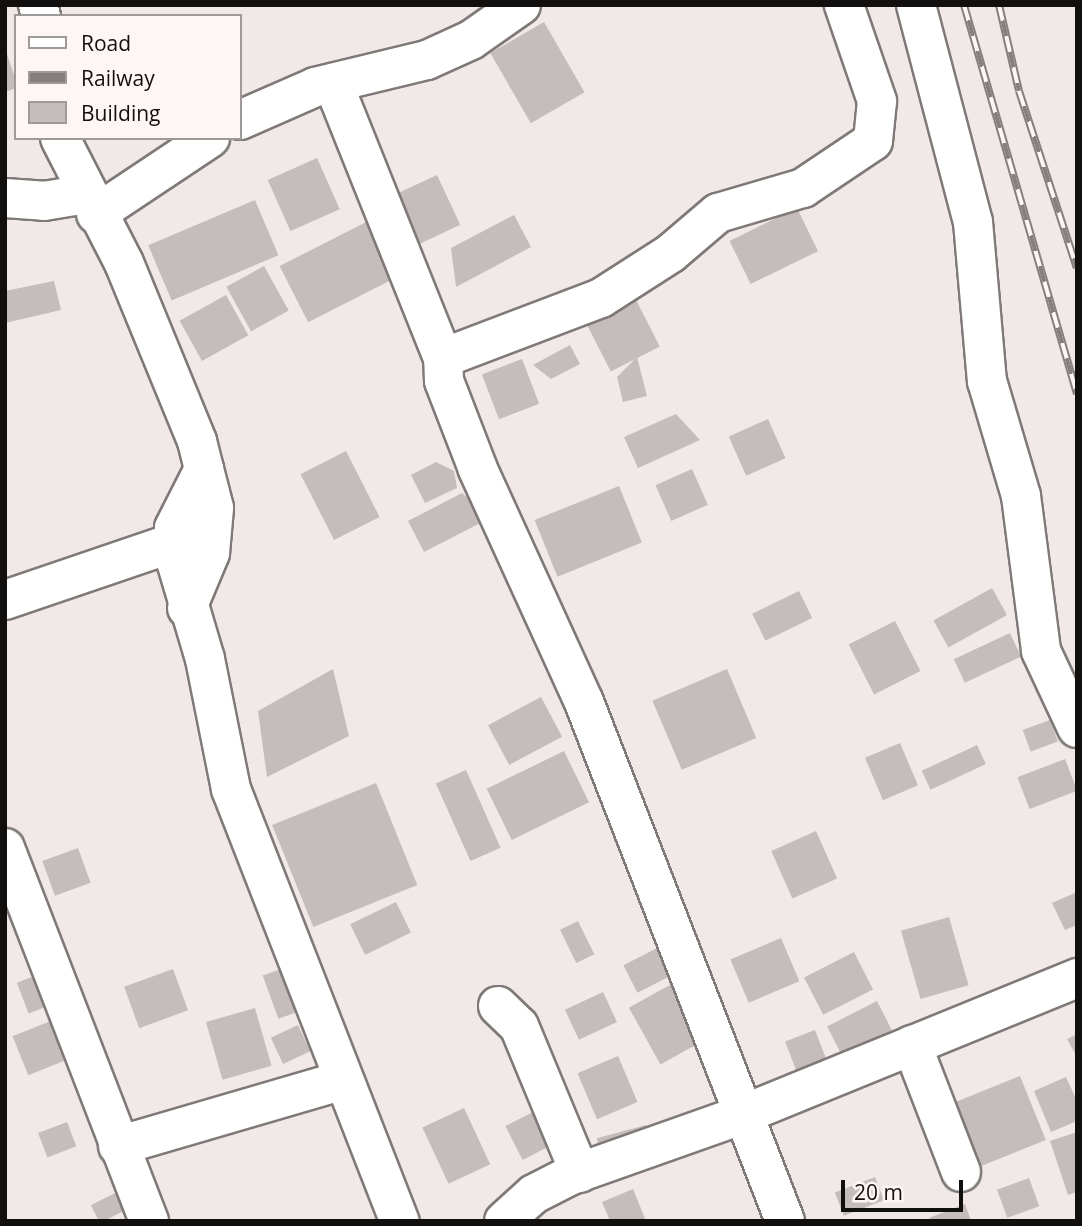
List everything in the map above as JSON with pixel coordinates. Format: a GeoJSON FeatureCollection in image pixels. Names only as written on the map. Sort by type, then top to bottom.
{"type":"FeatureCollection","features":[{"type":"Feature","properties":{"kind":"street"},"geometry":{"type":"LineString","coordinates":[[242,119],[333,83],[427,60],[471,40],[521,5]]}},
{"type":"Feature","properties":{"kind":"street"},"geometry":{"type":"LineString","coordinates":[[443,358],[601,298],[671,253],[718,213],[803,188],[873,141],[877,100],[844,5]]}},
{"type":"Feature","properties":{"kind":"street"},"geometry":{"type":"LineString","coordinates":[[916,5],[974,222],[987,381],[1021,496],[1041,651],[1077,728]]}},
{"type":"Feature","properties":{"kind":"street"},"geometry":{"type":"LineString","coordinates":[[333,83],[443,358],[444,381],[478,469],[584,702],[785,1221]]}},
{"type":"Feature","properties":{"kind":"street"},"geometry":{"type":"LineString","coordinates":[[61,140],[91,204],[124,262],[204,470],[214,508],[210,553],[187,608]]}},
{"type":"Feature","properties":{"kind":"street"},"geometry":{"type":"LineString","coordinates":[[5,198],[91,204],[206,140]]}},
{"type":"Feature","properties":{"kind":"street"},"geometry":{"type":"LineString","coordinates":[[204,470],[174,528],[174,542],[187,608],[205,659],[219,741],[246,839],[298,951],[343,1080],[399,1221]]}},
{"type":"Feature","properties":{"kind":"street"},"geometry":{"type":"LineString","coordinates":[[5,600],[174,542]]}},
{"type":"Feature","properties":{"kind":"street"},"geometry":{"type":"LineString","coordinates":[[5,848],[149,1221]]}},
{"type":"Feature","properties":{"kind":"street"},"geometry":{"type":"LineString","coordinates":[[504,1221],[534,1194],[580,1173],[744,1114],[1077,978]]}},
{"type":"Feature","properties":{"kind":"street"},"geometry":{"type":"LineString","coordinates":[[498,1006],[519,1026],[580,1173]]}},
{"type":"Feature","properties":{"kind":"street"},"geometry":{"type":"LineString","coordinates":[[912,1045],[961,1172]]}},
{"type":"Feature","properties":{"kind":"street"},"geometry":{"type":"LineString","coordinates":[[118,1146],[343,1080]]}},
{"type":"Feature","properties":{"kind":"building"},"geometry":{"type":"Polygon","coordinates":[[[544,22],[584,92],[531,123],[490,53],[544,22]]]}},
{"type":"Feature","properties":{"kind":"building"},"geometry":{"type":"Polygon","coordinates":[[[5,48],[14,75],[14,89],[5,92],[5,48]]]}},
{"type":"Feature","properties":{"kind":"building"},"geometry":{"type":"Polygon","coordinates":[[[317,158],[340,209],[290,231],[268,180],[317,158]]]}},
{"type":"Feature","properties":{"kind":"building"},"geometry":{"type":"Polygon","coordinates":[[[437,175],[460,225],[417,245],[393,195],[437,175]]]}},
{"type":"Feature","properties":{"kind":"building"},"geometry":{"type":"Polygon","coordinates":[[[255,200],[278,255],[172,301],[148,245],[255,200]]]}},
{"type":"Feature","properties":{"kind":"building"},"geometry":{"type":"Polygon","coordinates":[[[797,208],[818,251],[751,284],[730,241],[797,208]]]}},
{"type":"Feature","properties":{"kind":"building"},"geometry":{"type":"Polygon","coordinates":[[[514,215],[531,247],[456,287],[451,248],[514,215]]]}},
{"type":"Feature","properties":{"kind":"building"},"geometry":{"type":"Polygon","coordinates":[[[374,218],[403,274],[308,322],[280,266],[374,218]]]}},
{"type":"Feature","properties":{"kind":"building"},"geometry":{"type":"Polygon","coordinates":[[[264,266],[289,311],[251,331],[226,287],[264,266]]]}},
{"type":"Feature","properties":{"kind":"building"},"geometry":{"type":"Polygon","coordinates":[[[54,281],[61,310],[5,323],[5,291],[54,281]]]}},
{"type":"Feature","properties":{"kind":"building"},"geometry":{"type":"Polygon","coordinates":[[[633,294],[660,347],[611,372],[584,319],[633,294]]]}},
{"type":"Feature","properties":{"kind":"building"},"geometry":{"type":"Polygon","coordinates":[[[226,295],[248,335],[202,361],[180,321],[226,295]]]}},
{"type":"Feature","properties":{"kind":"building"},"geometry":{"type":"Polygon","coordinates":[[[570,345],[580,364],[551,379],[533,365],[570,345]]]}},
{"type":"Feature","properties":{"kind":"building"},"geometry":{"type":"Polygon","coordinates":[[[637,357],[647,396],[623,402],[617,377],[637,357]]]}},
{"type":"Feature","properties":{"kind":"building"},"geometry":{"type":"Polygon","coordinates":[[[522,359],[539,404],[499,419],[482,374],[522,359]]]}},
{"type":"Feature","properties":{"kind":"building"},"geometry":{"type":"Polygon","coordinates":[[[676,414],[700,440],[638,468],[624,437],[676,414]]]}},
{"type":"Feature","properties":{"kind":"building"},"geometry":{"type":"Polygon","coordinates":[[[768,419],[785,458],[746,476],[729,436],[768,419]]]}},
{"type":"Feature","properties":{"kind":"building"},"geometry":{"type":"Polygon","coordinates":[[[346,451],[380,517],[334,540],[301,474],[346,451]]]}},
{"type":"Feature","properties":{"kind":"building"},"geometry":{"type":"Polygon","coordinates":[[[436,462],[454,471],[457,488],[425,503],[411,475],[436,462]]]}},
{"type":"Feature","properties":{"kind":"building"},"geometry":{"type":"Polygon","coordinates":[[[692,469],[708,505],[671,521],[655,485],[692,469]]]}},
{"type":"Feature","properties":{"kind":"building"},"geometry":{"type":"Polygon","coordinates":[[[619,486],[642,543],[557,577],[535,520],[619,486]]]}},
{"type":"Feature","properties":{"kind":"building"},"geometry":{"type":"Polygon","coordinates":[[[462,493],[490,518],[424,552],[408,521],[462,493]]]}},
{"type":"Feature","properties":{"kind":"building"},"geometry":{"type":"Polygon","coordinates":[[[992,588],[1007,615],[948,648],[933,620],[992,588]]]}},
{"type":"Feature","properties":{"kind":"building"},"geometry":{"type":"Polygon","coordinates":[[[799,591],[812,618],[765,641],[752,614],[799,591]]]}},
{"type":"Feature","properties":{"kind":"building"},"geometry":{"type":"Polygon","coordinates":[[[895,621],[920,671],[874,695],[849,645],[895,621]]]}},
{"type":"Feature","properties":{"kind":"building"},"geometry":{"type":"Polygon","coordinates":[[[1010,633],[1021,657],[965,683],[954,659],[1010,633]]]}},
{"type":"Feature","properties":{"kind":"building"},"geometry":{"type":"Polygon","coordinates":[[[333,669],[349,736],[267,777],[258,711],[333,669]]]}},
{"type":"Feature","properties":{"kind":"building"},"geometry":{"type":"Polygon","coordinates":[[[727,669],[756,738],[682,770],[652,701],[727,669]]]}},
{"type":"Feature","properties":{"kind":"building"},"geometry":{"type":"Polygon","coordinates":[[[541,697],[562,737],[509,765],[488,725],[541,697]]]}},
{"type":"Feature","properties":{"kind":"building"},"geometry":{"type":"Polygon","coordinates":[[[1050,720],[1058,742],[1031,752],[1023,730],[1050,720]]]}},
{"type":"Feature","properties":{"kind":"building"},"geometry":{"type":"Polygon","coordinates":[[[900,743],[918,785],[883,800],[865,758],[900,743]]]}},
{"type":"Feature","properties":{"kind":"building"},"geometry":{"type":"Polygon","coordinates":[[[977,745],[986,764],[931,790],[922,771],[977,745]]]}},
{"type":"Feature","properties":{"kind":"building"},"geometry":{"type":"Polygon","coordinates":[[[564,751],[589,802],[512,840],[487,789],[564,751]]]}},
{"type":"Feature","properties":{"kind":"building"},"geometry":{"type":"Polygon","coordinates":[[[1065,759],[1077,791],[1030,809],[1017,777],[1065,759]]]}},
{"type":"Feature","properties":{"kind":"building"},"geometry":{"type":"Polygon","coordinates":[[[466,770],[501,848],[470,861],[436,783],[466,770]]]}},
{"type":"Feature","properties":{"kind":"building"},"geometry":{"type":"Polygon","coordinates":[[[376,783],[417,885],[313,927],[272,825],[376,783]]]}},
{"type":"Feature","properties":{"kind":"building"},"geometry":{"type":"Polygon","coordinates":[[[816,831],[837,879],[792,898],[771,851],[816,831]]]}},
{"type":"Feature","properties":{"kind":"building"},"geometry":{"type":"Polygon","coordinates":[[[78,848],[91,883],[55,896],[42,861],[78,848]]]}},
{"type":"Feature","properties":{"kind":"building"},"geometry":{"type":"Polygon","coordinates":[[[1077,892],[1077,925],[1065,930],[1052,903],[1077,892]]]}},
{"type":"Feature","properties":{"kind":"building"},"geometry":{"type":"Polygon","coordinates":[[[396,902],[411,933],[365,955],[350,924],[396,902]]]}},
{"type":"Feature","properties":{"kind":"building"},"geometry":{"type":"Polygon","coordinates":[[[949,917],[969,985],[921,999],[901,931],[949,917]]]}},
{"type":"Feature","properties":{"kind":"building"},"geometry":{"type":"Polygon","coordinates":[[[578,921],[594,954],[576,963],[560,930],[578,921]]]}},
{"type":"Feature","properties":{"kind":"building"},"geometry":{"type":"Polygon","coordinates":[[[781,938],[799,981],[749,1003],[730,959],[781,938]]]}},
{"type":"Feature","properties":{"kind":"building"},"geometry":{"type":"Polygon","coordinates":[[[667,943],[681,971],[637,993],[623,965],[667,943]]]}},
{"type":"Feature","properties":{"kind":"building"},"geometry":{"type":"Polygon","coordinates":[[[854,952],[873,989],[823,1015],[804,977],[854,952]]]}},
{"type":"Feature","properties":{"kind":"building"},"geometry":{"type":"Polygon","coordinates":[[[289,966],[305,1009],[278,1019],[263,976],[289,966]]]}},
{"type":"Feature","properties":{"kind":"building"},"geometry":{"type":"Polygon","coordinates":[[[173,969],[188,1010],[139,1028],[124,987],[173,969]]]}},
{"type":"Feature","properties":{"kind":"building"},"geometry":{"type":"Polygon","coordinates":[[[42,973],[54,1004],[29,1013],[17,983],[42,973]]]}},
{"type":"Feature","properties":{"kind":"building"},"geometry":{"type":"Polygon","coordinates":[[[677,981],[709,1038],[660,1065],[629,1008],[677,981]]]}},
{"type":"Feature","properties":{"kind":"building"},"geometry":{"type":"Polygon","coordinates":[[[603,992],[617,1022],[579,1040],[565,1010],[603,992]]]}},
{"type":"Feature","properties":{"kind":"building"},"geometry":{"type":"Polygon","coordinates":[[[877,1001],[892,1030],[842,1056],[827,1026],[877,1001]]]}},
{"type":"Feature","properties":{"kind":"building"},"geometry":{"type":"Polygon","coordinates":[[[255,1008],[272,1066],[223,1080],[206,1022],[255,1008]]]}},
{"type":"Feature","properties":{"kind":"building"},"geometry":{"type":"Polygon","coordinates":[[[58,1018],[74,1057],[28,1075],[13,1036],[58,1018]]]}},
{"type":"Feature","properties":{"kind":"building"},"geometry":{"type":"Polygon","coordinates":[[[298,1025],[310,1051],[283,1064],[271,1038],[298,1025]]]}},
{"type":"Feature","properties":{"kind":"building"},"geometry":{"type":"Polygon","coordinates":[[[815,1030],[828,1064],[798,1075],[785,1041],[815,1030]]]}},
{"type":"Feature","properties":{"kind":"building"},"geometry":{"type":"Polygon","coordinates":[[[1077,1034],[1077,1057],[1067,1039],[1077,1034]]]}},
{"type":"Feature","properties":{"kind":"building"},"geometry":{"type":"Polygon","coordinates":[[[618,1056],[638,1102],[597,1119],[577,1073],[618,1056]]]}},
{"type":"Feature","properties":{"kind":"building"},"geometry":{"type":"Polygon","coordinates":[[[1020,1076],[1046,1140],[978,1167],[952,1103],[1020,1076]]]}},
{"type":"Feature","properties":{"kind":"building"},"geometry":{"type":"Polygon","coordinates":[[[1066,1077],[1077,1101],[1077,1121],[1051,1132],[1034,1091],[1066,1077]]]}},
{"type":"Feature","properties":{"kind":"building"},"geometry":{"type":"Polygon","coordinates":[[[464,1108],[490,1164],[449,1184],[422,1127],[464,1108]]]}},
{"type":"Feature","properties":{"kind":"building"},"geometry":{"type":"Polygon","coordinates":[[[533,1112],[550,1146],[523,1160],[505,1126],[533,1112]]]}},
{"type":"Feature","properties":{"kind":"building"},"geometry":{"type":"Polygon","coordinates":[[[67,1122],[76,1146],[47,1157],[38,1133],[67,1122]]]}},
{"type":"Feature","properties":{"kind":"building"},"geometry":{"type":"Polygon","coordinates":[[[646,1125],[651,1144],[602,1158],[597,1138],[646,1125]]]}},
{"type":"Feature","properties":{"kind":"building"},"geometry":{"type":"Polygon","coordinates":[[[1077,1132],[1077,1192],[1068,1195],[1050,1141],[1077,1132]]]}},
{"type":"Feature","properties":{"kind":"building"},"geometry":{"type":"Polygon","coordinates":[[[875,1177],[884,1200],[844,1216],[835,1192],[875,1177]]]}},
{"type":"Feature","properties":{"kind":"building"},"geometry":{"type":"Polygon","coordinates":[[[1029,1178],[1039,1206],[1007,1218],[997,1190],[1029,1178]]]}},
{"type":"Feature","properties":{"kind":"building"},"geometry":{"type":"Polygon","coordinates":[[[633,1189],[646,1221],[610,1221],[602,1202],[633,1189]]]}},
{"type":"Feature","properties":{"kind":"building"},"geometry":{"type":"Polygon","coordinates":[[[115,1193],[124,1211],[99,1221],[91,1205],[115,1193]]]}},
{"type":"Feature","properties":{"kind":"building"},"geometry":{"type":"Polygon","coordinates":[[[965,1204],[971,1221],[931,1221],[929,1218],[965,1204]]]}},
{"type":"Feature","properties":{"kind":"railway"},"geometry":{"type":"LineString","coordinates":[[964,5],[1077,394]]}},
{"type":"Feature","properties":{"kind":"railway"},"geometry":{"type":"LineString","coordinates":[[999,5],[1019,91],[1077,268]]}}]}
